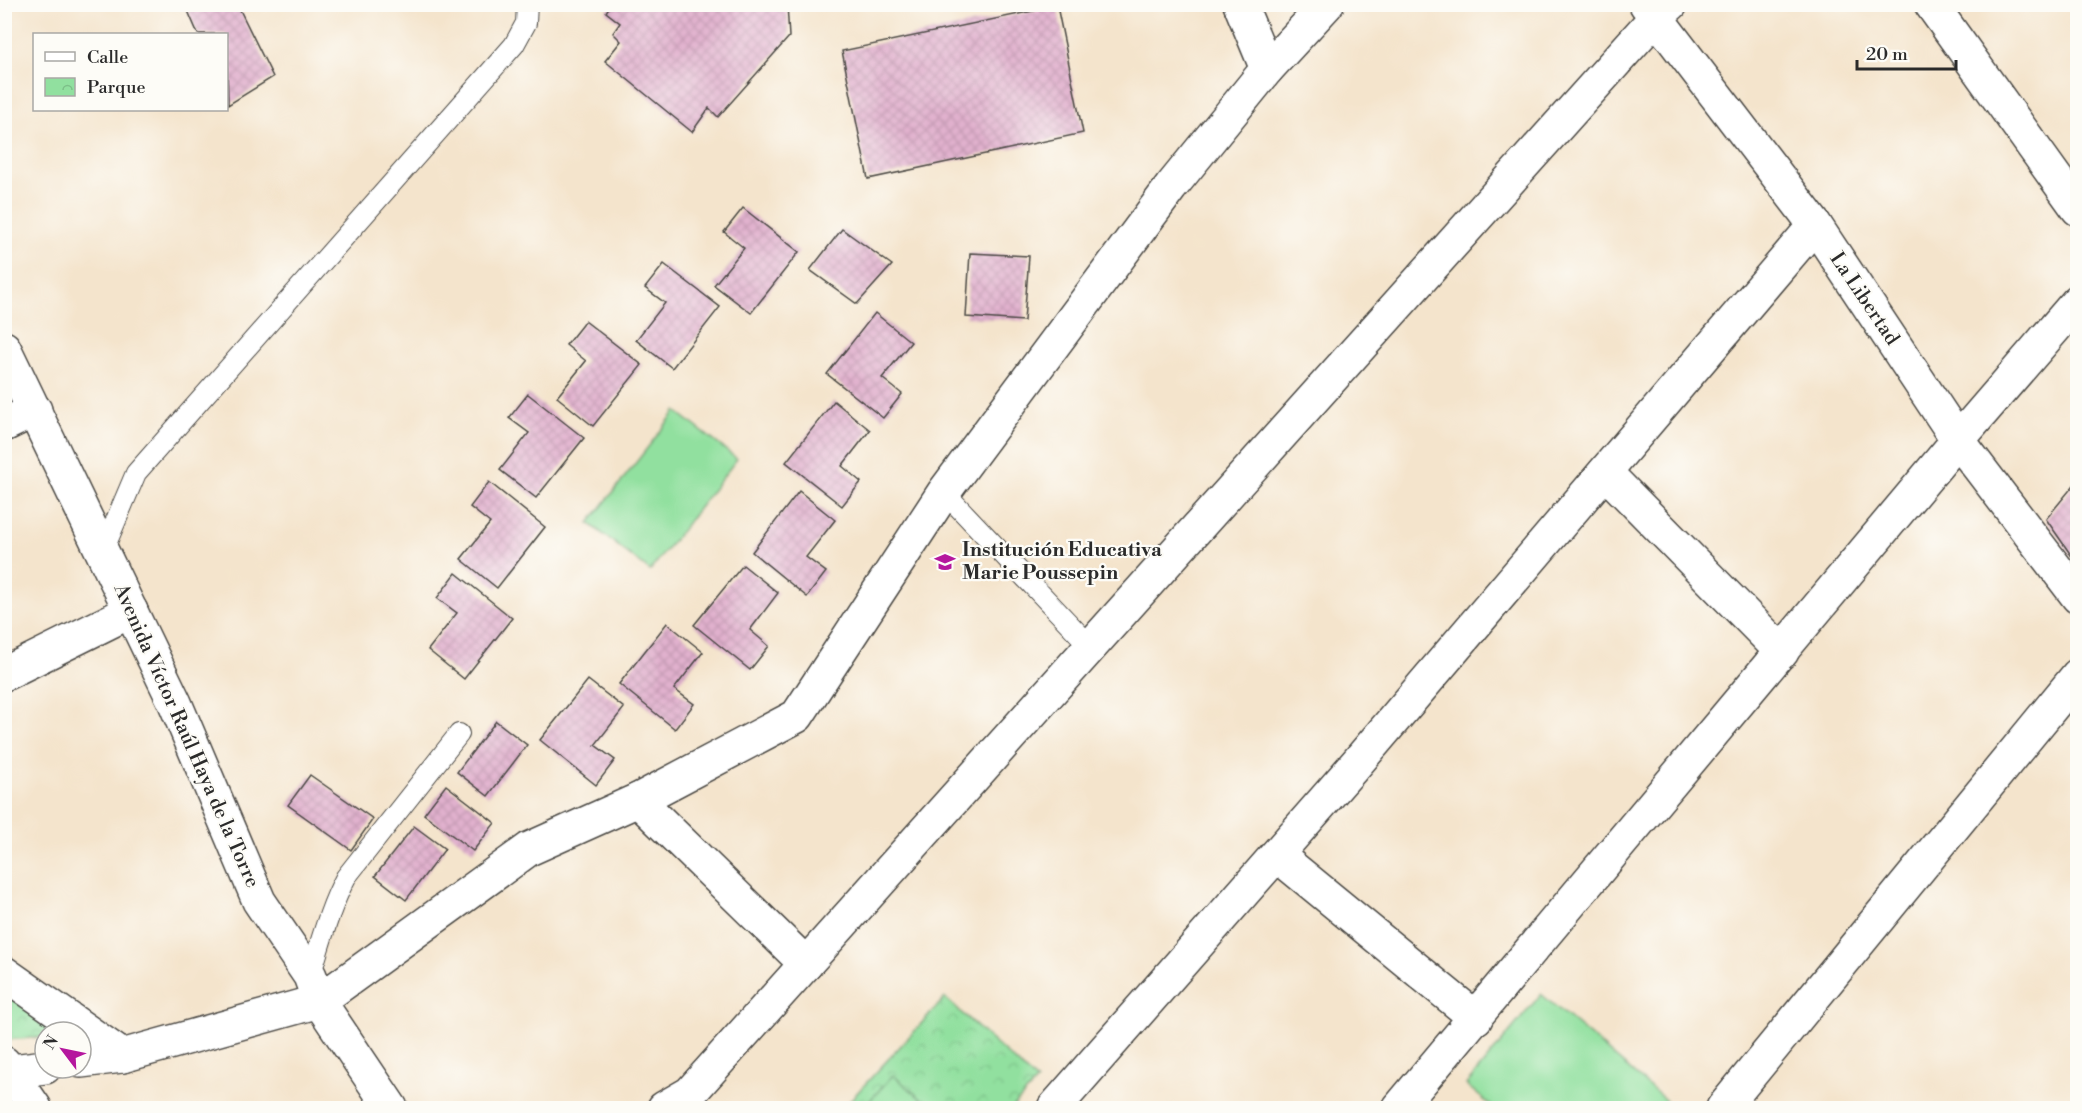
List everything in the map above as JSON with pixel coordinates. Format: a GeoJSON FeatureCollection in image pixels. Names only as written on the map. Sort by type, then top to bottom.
{"type":"FeatureCollection","features":[{"type":"Feature","properties":{"kind":"street"},"geometry":{"type":"LineString","coordinates":[[1240,4],[1267,69]]}},
{"type":"Feature","properties":{"kind":"street"},"geometry":{"type":"LineString","coordinates":[[93,1060],[122,1056],[314,988],[529,849],[638,800],[797,716],[944,492],[1171,187],[1267,69],[1327,4]]}},
{"type":"Feature","properties":{"kind":"street"},"geometry":{"type":"LineString","coordinates":[[1931,4],[2078,209]]}},
{"type":"Feature","properties":{"kind":"street"},"geometry":{"type":"LineString","coordinates":[[684,1103],[1658,9]]}},
{"type":"Feature","properties":{"kind":"street","name":"La Libertad"},"geometry":{"type":"LineString","coordinates":[[1658,9],[1815,225],[1958,440],[2078,597]]}},
{"type":"Feature","properties":{"kind":"street"},"geometry":{"type":"LineString","coordinates":[[1054,1108],[1277,855],[1815,225]]}},
{"type":"Feature","properties":{"kind":"street"},"geometry":{"type":"LineString","coordinates":[[1399,1108],[1958,440],[2078,301]]}},
{"type":"Feature","properties":{"kind":"street","name":"Avenida Víctor Raúl Haya de la Torre"},"geometry":{"type":"LineString","coordinates":[[4,348],[175,704],[259,901],[391,1108]]}},
{"type":"Feature","properties":{"kind":"street"},"geometry":{"type":"LineString","coordinates":[[4,425],[35,410]]}},
{"type":"Feature","properties":{"kind":"street"},"geometry":{"type":"LineString","coordinates":[[1605,472],[1782,652]]}},
{"type":"Feature","properties":{"kind":"street"},"geometry":{"type":"LineString","coordinates":[[4,674],[131,611]]}},
{"type":"Feature","properties":{"kind":"street"},"geometry":{"type":"LineString","coordinates":[[1723,1108],[2078,675]]}},
{"type":"Feature","properties":{"kind":"street"},"geometry":{"type":"LineString","coordinates":[[638,800],[806,964]]}},
{"type":"Feature","properties":{"kind":"street"},"geometry":{"type":"LineString","coordinates":[[1277,855],[1476,1018]]}},
{"type":"Feature","properties":{"kind":"street"},"geometry":{"type":"LineString","coordinates":[[4,973],[122,1056]]}},
{"type":"Feature","properties":{"kind":"street"},"geometry":{"type":"LineString","coordinates":[[6,1069],[33,1068]]}},
{"type":"Feature","properties":{"kind":"street"},"geometry":{"type":"LineString","coordinates":[[6,1069],[35,1108]]}},
{"type":"Feature","properties":{"kind":"lane"},"geometry":{"type":"LineString","coordinates":[[103,551],[136,473],[514,45],[526,23],[527,4]]}},
{"type":"Feature","properties":{"kind":"lane"},"geometry":{"type":"LineString","coordinates":[[944,492],[1091,647]]}},
{"type":"Feature","properties":{"kind":"lane"},"geometry":{"type":"LineString","coordinates":[[314,988],[328,915],[345,877],[459,734]]}},
{"type":"Feature","properties":{"kind":"path"},"geometry":{"type":"LineString","coordinates":[[2073,1108],[2078,1103]]}},
{"type":"Feature","properties":{"kind":"green space"},"geometry":{"type":"Polygon","coordinates":[[[676,411],[737,459],[650,571],[589,523],[676,411]]]}},
{"type":"Feature","properties":{"kind":"green space"},"geometry":{"type":"Polygon","coordinates":[[[4,989],[47,1020],[33,1020],[33,1038],[5,1040],[4,989]]]}},
{"type":"Feature","properties":{"kind":"green space"},"geometry":{"type":"Polygon","coordinates":[[[1541,994],[1670,1104],[1667,1108],[1494,1108],[1466,1085],[1541,994]]]}},
{"type":"Feature","properties":{"kind":"green space"},"geometry":{"type":"Polygon","coordinates":[[[945,998],[1037,1081],[1012,1108],[843,1108],[945,998]]]}},
{"type":"Feature","properties":{"kind":"green space"},"geometry":{"type":"Polygon","coordinates":[[[893,1075],[932,1108],[863,1108],[893,1075]]]}},
{"type":"Feature","properties":{"kind":"building"},"geometry":{"type":"Polygon","coordinates":[[[185,4],[237,4],[273,77],[228,105],[228,33],[198,33],[185,4]]]}},
{"type":"Feature","properties":{"kind":"building"},"geometry":{"type":"Polygon","coordinates":[[[611,4],[787,4],[789,37],[718,117],[709,108],[692,132],[605,61],[621,41],[613,33],[620,23],[606,12],[611,4]]]}},
{"type":"Feature","properties":{"kind":"building"},"geometry":{"type":"Polygon","coordinates":[[[1057,6],[1083,133],[868,179],[842,51],[1057,6]]]}},
{"type":"Feature","properties":{"kind":"building"},"geometry":{"type":"Polygon","coordinates":[[[743,208],[799,252],[751,313],[714,285],[744,248],[724,232],[743,208]]]}},
{"type":"Feature","properties":{"kind":"building"},"geometry":{"type":"Polygon","coordinates":[[[842,229],[892,265],[857,304],[810,270],[842,229]]]}},
{"type":"Feature","properties":{"kind":"building"},"geometry":{"type":"Polygon","coordinates":[[[970,253],[1029,256],[1024,321],[966,317],[970,253]]]}},
{"type":"Feature","properties":{"kind":"building"},"geometry":{"type":"Polygon","coordinates":[[[664,264],[720,307],[672,368],[636,340],[665,303],[645,288],[664,264]]]}},
{"type":"Feature","properties":{"kind":"building"},"geometry":{"type":"Polygon","coordinates":[[[875,313],[911,342],[882,378],[902,394],[883,418],[827,374],[875,313]]]}},
{"type":"Feature","properties":{"kind":"building"},"geometry":{"type":"Polygon","coordinates":[[[585,321],[642,365],[593,426],[557,397],[586,361],[566,345],[585,321]]]}},
{"type":"Feature","properties":{"kind":"building"},"geometry":{"type":"Polygon","coordinates":[[[528,394],[584,438],[536,498],[500,470],[529,433],[509,418],[528,394]]]}},
{"type":"Feature","properties":{"kind":"building"},"geometry":{"type":"Polygon","coordinates":[[[834,401],[870,430],[842,466],[861,482],[842,506],[786,462],[834,401]]]}},
{"type":"Feature","properties":{"kind":"building"},"geometry":{"type":"Polygon","coordinates":[[[2078,480],[2078,565],[2046,519],[2078,480]]]}},
{"type":"Feature","properties":{"kind":"building"},"geometry":{"type":"Polygon","coordinates":[[[489,482],[545,527],[497,588],[461,559],[490,523],[470,507],[489,482]]]}},
{"type":"Feature","properties":{"kind":"building"},"geometry":{"type":"Polygon","coordinates":[[[799,491],[835,520],[806,557],[826,572],[807,597],[752,552],[799,491]]]}},
{"type":"Feature","properties":{"kind":"building"},"geometry":{"type":"Polygon","coordinates":[[[743,565],[778,593],[750,630],[769,646],[750,670],[694,625],[743,565]]]}},
{"type":"Feature","properties":{"kind":"building"},"geometry":{"type":"Polygon","coordinates":[[[456,573],[512,618],[464,679],[428,650],[457,613],[437,598],[456,573]]]}},
{"type":"Feature","properties":{"kind":"building"},"geometry":{"type":"Polygon","coordinates":[[[667,623],[703,652],[674,689],[694,704],[675,729],[619,684],[667,623]]]}},
{"type":"Feature","properties":{"kind":"building"},"geometry":{"type":"Polygon","coordinates":[[[588,680],[624,708],[595,745],[615,760],[596,785],[540,740],[588,680]]]}},
{"type":"Feature","properties":{"kind":"building"},"geometry":{"type":"Polygon","coordinates":[[[496,721],[527,745],[488,796],[457,772],[496,721]]]}},
{"type":"Feature","properties":{"kind":"building"},"geometry":{"type":"Polygon","coordinates":[[[310,775],[373,819],[351,850],[288,805],[310,775]]]}},
{"type":"Feature","properties":{"kind":"building"},"geometry":{"type":"Polygon","coordinates":[[[446,785],[495,823],[473,851],[424,814],[446,785]]]}},
{"type":"Feature","properties":{"kind":"building"},"geometry":{"type":"Polygon","coordinates":[[[414,826],[445,849],[406,900],[375,876],[414,826]]]}},
{"type":"Feature","properties":{"kind":"place","name":"Institución Educativa Marie Poussepin"},"geometry":{"type":"Point","coordinates":[945,562]}}]}
